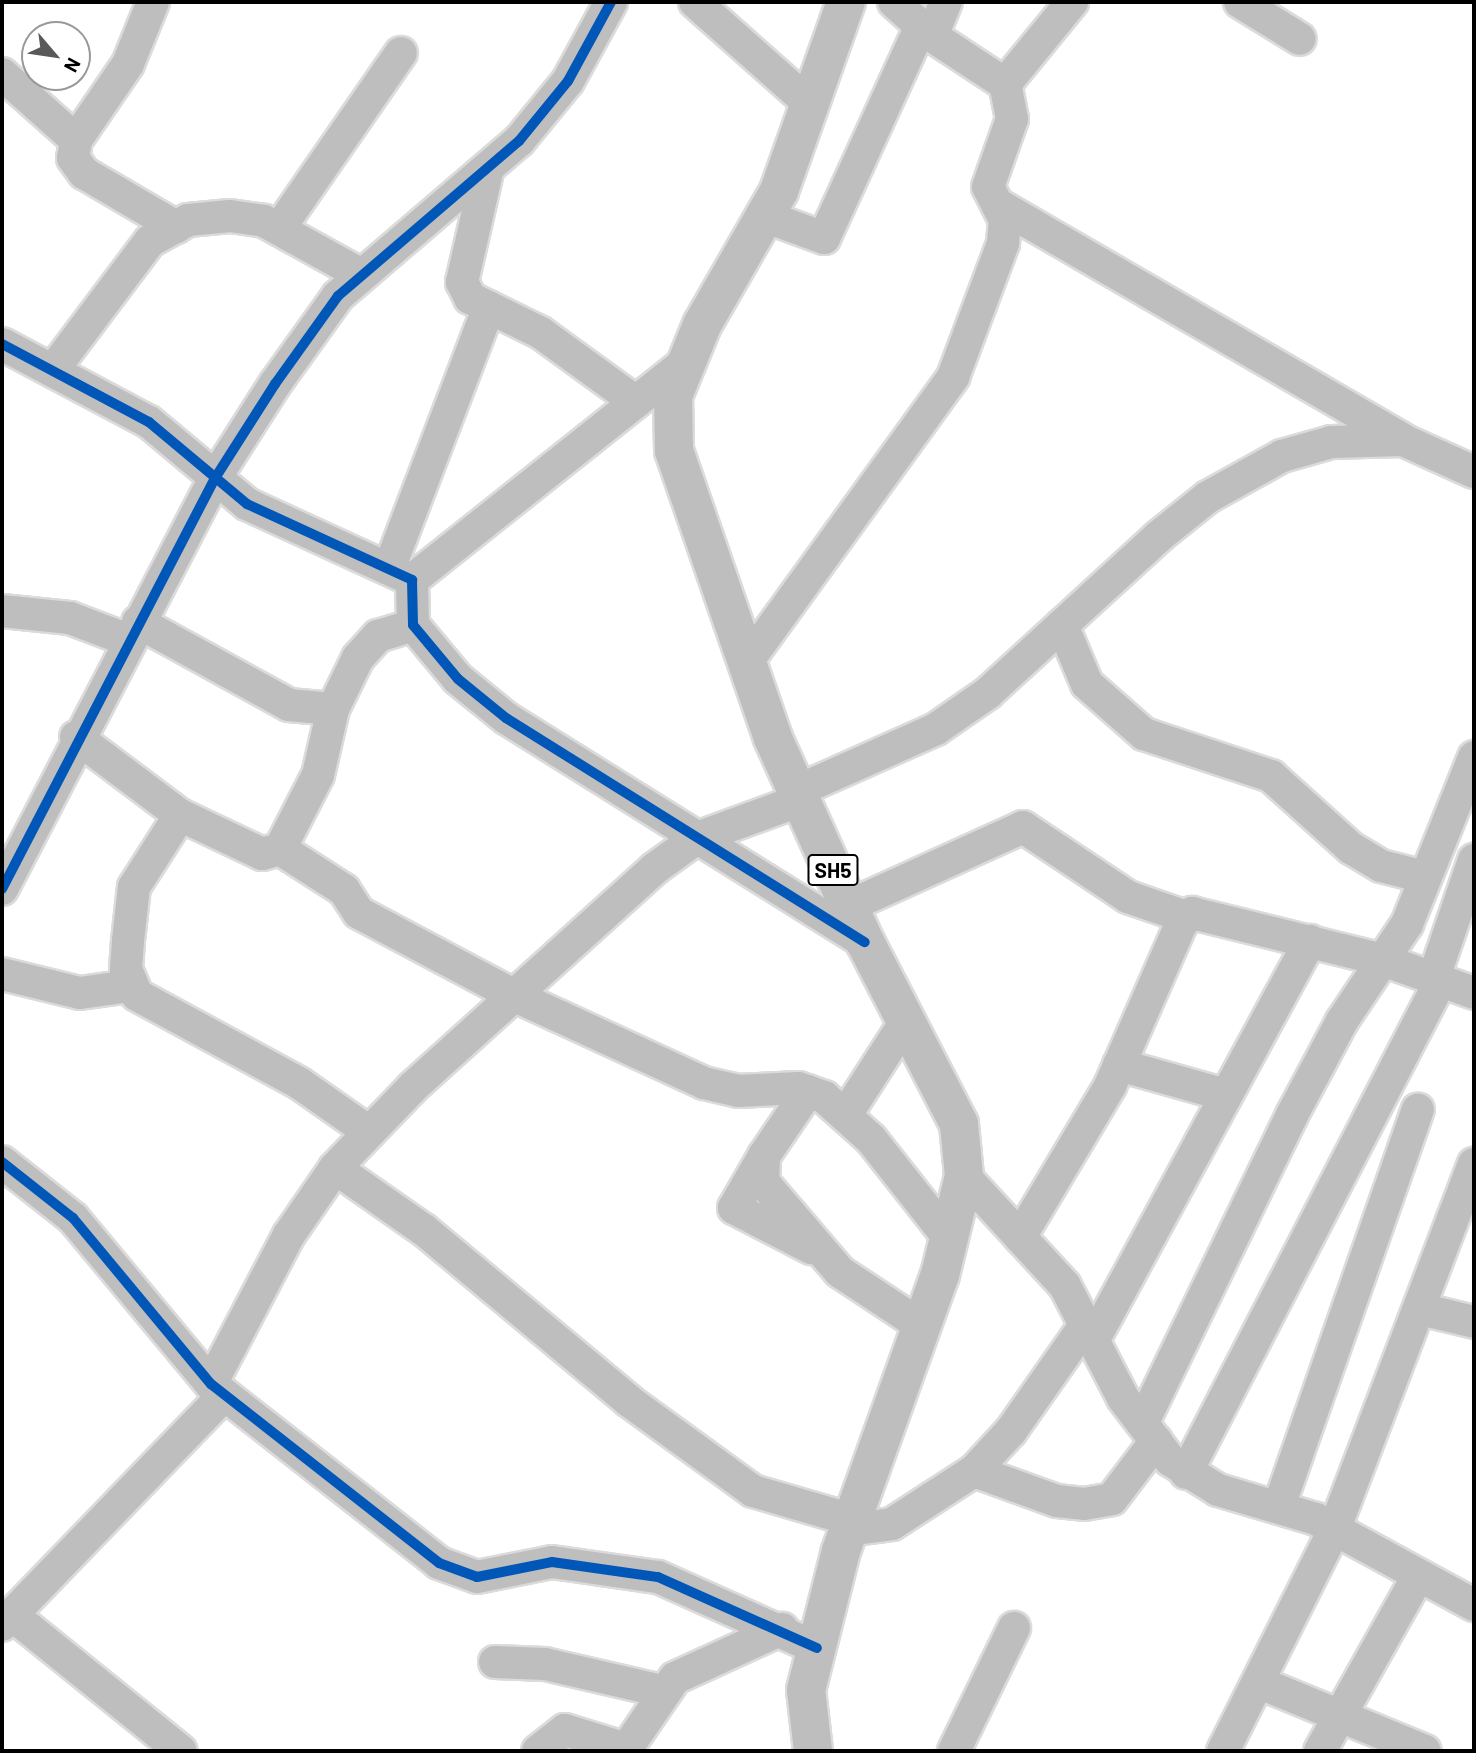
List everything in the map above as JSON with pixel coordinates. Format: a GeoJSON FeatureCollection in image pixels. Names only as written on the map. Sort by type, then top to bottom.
{"type":"FeatureCollection","features":[{"type":"Feature","properties":{"kind":"main road","name":"SH5"},"geometry":{"type":"LineString","coordinates":[[813,1751],[806,1690],[850,1525],[922,1326],[949,1238],[964,1176],[959,1124],[865,942],[799,795],[747,662],[674,451],[673,396],[682,365],[764,216],[810,104],[846,2]]}},
{"type":"Feature","properties":{"kind":"street"},"geometry":{"type":"LineString","coordinates":[[153,2],[118,83],[76,140],[73,158],[84,173],[176,227]]}},
{"type":"Feature","properties":{"kind":"street"},"geometry":{"type":"LineString","coordinates":[[2,889],[76,737],[217,475],[313,330],[360,274],[487,172],[568,82],[611,2]]}},
{"type":"Feature","properties":{"kind":"street"},"geometry":{"type":"LineString","coordinates":[[695,2],[810,104]]}},
{"type":"Feature","properties":{"kind":"street"},"geometry":{"type":"LineString","coordinates":[[747,662],[953,377],[1003,243],[1005,220],[988,187],[1012,118],[1005,84],[927,31],[894,2]]}},
{"type":"Feature","properties":{"kind":"street"},"geometry":{"type":"LineString","coordinates":[[764,216],[824,238],[927,31],[946,2]]}},
{"type":"Feature","properties":{"kind":"street"},"geometry":{"type":"LineString","coordinates":[[1005,84],[1072,2]]}},
{"type":"Feature","properties":{"kind":"street"},"geometry":{"type":"LineString","coordinates":[[1240,2],[1300,39]]}},
{"type":"Feature","properties":{"kind":"street"},"geometry":{"type":"LineString","coordinates":[[279,229],[401,52]]}},
{"type":"Feature","properties":{"kind":"street"},"geometry":{"type":"LineString","coordinates":[[2,74],[76,140]]}},
{"type":"Feature","properties":{"kind":"street"},"geometry":{"type":"LineString","coordinates":[[487,172],[462,282],[470,298],[541,333],[636,401]]}},
{"type":"Feature","properties":{"kind":"street"},"geometry":{"type":"LineString","coordinates":[[997,204],[1403,440],[1474,472]]}},
{"type":"Feature","properties":{"kind":"street"},"geometry":{"type":"LineString","coordinates":[[53,370],[116,280],[150,241],[176,227],[230,216],[279,229],[360,274]]}},
{"type":"Feature","properties":{"kind":"street"},"geometry":{"type":"LineString","coordinates":[[489,307],[401,573],[414,625],[458,679],[506,718],[865,942]]}},
{"type":"Feature","properties":{"kind":"street"},"geometry":{"type":"LineString","coordinates":[[2,344],[149,422],[217,475],[247,504],[401,573]]}},
{"type":"Feature","properties":{"kind":"street"},"geometry":{"type":"LineString","coordinates":[[401,573],[682,365]]}},
{"type":"Feature","properties":{"kind":"street"},"geometry":{"type":"LineString","coordinates":[[181,1751],[9,1607],[218,1389],[248,1305],[335,1168],[369,1132],[516,996],[588,925],[697,838],[799,795],[936,729],[988,693],[1208,497],[1282,456],[1331,442],[1403,440]]}},
{"type":"Feature","properties":{"kind":"street"},"geometry":{"type":"LineString","coordinates":[[2,611],[70,618],[133,631],[289,705],[333,709]]}},
{"type":"Feature","properties":{"kind":"street"},"geometry":{"type":"LineString","coordinates":[[280,849],[324,760],[333,709],[367,646],[392,629],[414,625]]}},
{"type":"Feature","properties":{"kind":"street"},"geometry":{"type":"LineString","coordinates":[[1062,625],[1087,684],[1144,734],[1271,776],[1351,848],[1381,866],[1424,877]]}},
{"type":"Feature","properties":{"kind":"street"},"geometry":{"type":"LineString","coordinates":[[76,737],[180,815],[262,854],[280,849],[344,890],[359,914],[516,996],[704,1083],[808,1091],[847,1113],[949,1238]]}},
{"type":"Feature","properties":{"kind":"street"},"geometry":{"type":"LineString","coordinates":[[974,1471],[1056,1501],[1084,1504],[1112,1499],[1150,1432],[1292,1115],[1407,924],[1474,757]]}},
{"type":"Feature","properties":{"kind":"street"},"geometry":{"type":"LineString","coordinates":[[129,986],[134,887],[180,815]]}},
{"type":"Feature","properties":{"kind":"street"},"geometry":{"type":"LineString","coordinates":[[849,906],[1023,827],[1128,897],[1186,917],[1201,913],[1383,960],[1474,993]]}},
{"type":"Feature","properties":{"kind":"street"},"geometry":{"type":"LineString","coordinates":[[1186,1473],[1437,979],[1474,860]]}},
{"type":"Feature","properties":{"kind":"street"},"geometry":{"type":"LineString","coordinates":[[1020,1237],[1119,1065],[1186,917]]}},
{"type":"Feature","properties":{"kind":"street"},"geometry":{"type":"LineString","coordinates":[[335,1168],[424,1230],[629,1401],[753,1491],[850,1525],[892,1524],[974,1471],[1011,1432],[1090,1331],[1226,1095],[1310,941]]}},
{"type":"Feature","properties":{"kind":"street"},"geometry":{"type":"LineString","coordinates":[[2,974],[80,993],[129,986],[299,1083],[369,1132]]}},
{"type":"Feature","properties":{"kind":"street"},"geometry":{"type":"LineString","coordinates":[[847,1113],[906,1021]]}},
{"type":"Feature","properties":{"kind":"street"},"geometry":{"type":"LineString","coordinates":[[1119,1065],[1226,1095]]}},
{"type":"Feature","properties":{"kind":"street"},"geometry":{"type":"LineString","coordinates":[[808,1091],[764,1156],[763,1182],[825,1255],[856,1285],[922,1326]]}},
{"type":"Feature","properties":{"kind":"street"},"geometry":{"type":"LineString","coordinates":[[1279,1506],[1418,1110]]}},
{"type":"Feature","properties":{"kind":"street"},"geometry":{"type":"LineString","coordinates":[[2,1162],[73,1218],[218,1389],[439,1563],[477,1577],[552,1562],[615,1567],[697,1589],[817,1648]]}},
{"type":"Feature","properties":{"kind":"street"},"geometry":{"type":"LineString","coordinates":[[1223,1751],[1260,1683],[1334,1530],[1474,1164]]}},
{"type":"Feature","properties":{"kind":"street"},"geometry":{"type":"LineString","coordinates":[[964,1176],[1065,1286],[1150,1432],[1186,1473],[1218,1490],[1279,1506],[1334,1530],[1417,1578],[1474,1605]]}},
{"type":"Feature","properties":{"kind":"street"},"geometry":{"type":"LineString","coordinates":[[1420,1309],[1474,1322]]}},
{"type":"Feature","properties":{"kind":"street"},"geometry":{"type":"LineString","coordinates":[[1320,1751],[1417,1578]]}},
{"type":"Feature","properties":{"kind":"street"},"geometry":{"type":"LineString","coordinates":[[954,1751],[1014,1628]]}},
{"type":"Feature","properties":{"kind":"street"},"geometry":{"type":"LineString","coordinates":[[538,1751],[565,1730],[626,1750],[662,1691],[692,1668],[782,1629]]}},
{"type":"Feature","properties":{"kind":"street"},"geometry":{"type":"LineString","coordinates":[[495,1662],[545,1664],[662,1691]]}},
{"type":"Feature","properties":{"kind":"street"},"geometry":{"type":"LineString","coordinates":[[1260,1683],[1415,1749]]}},
{"type":"Feature","properties":{"kind":"cycle path"},"geometry":{"type":"LineString","coordinates":[[2,889],[217,475],[275,384],[338,296],[519,141],[568,81],[611,2]]}},
{"type":"Feature","properties":{"kind":"cycle path"},"geometry":{"type":"LineString","coordinates":[[2,344],[149,422],[247,504],[412,580],[413,625],[458,679],[506,718],[865,942]]}},
{"type":"Feature","properties":{"kind":"cycle path"},"geometry":{"type":"LineString","coordinates":[[2,1162],[73,1218],[211,1384],[439,1563],[477,1577],[552,1562],[658,1577],[817,1648]]}}]}
